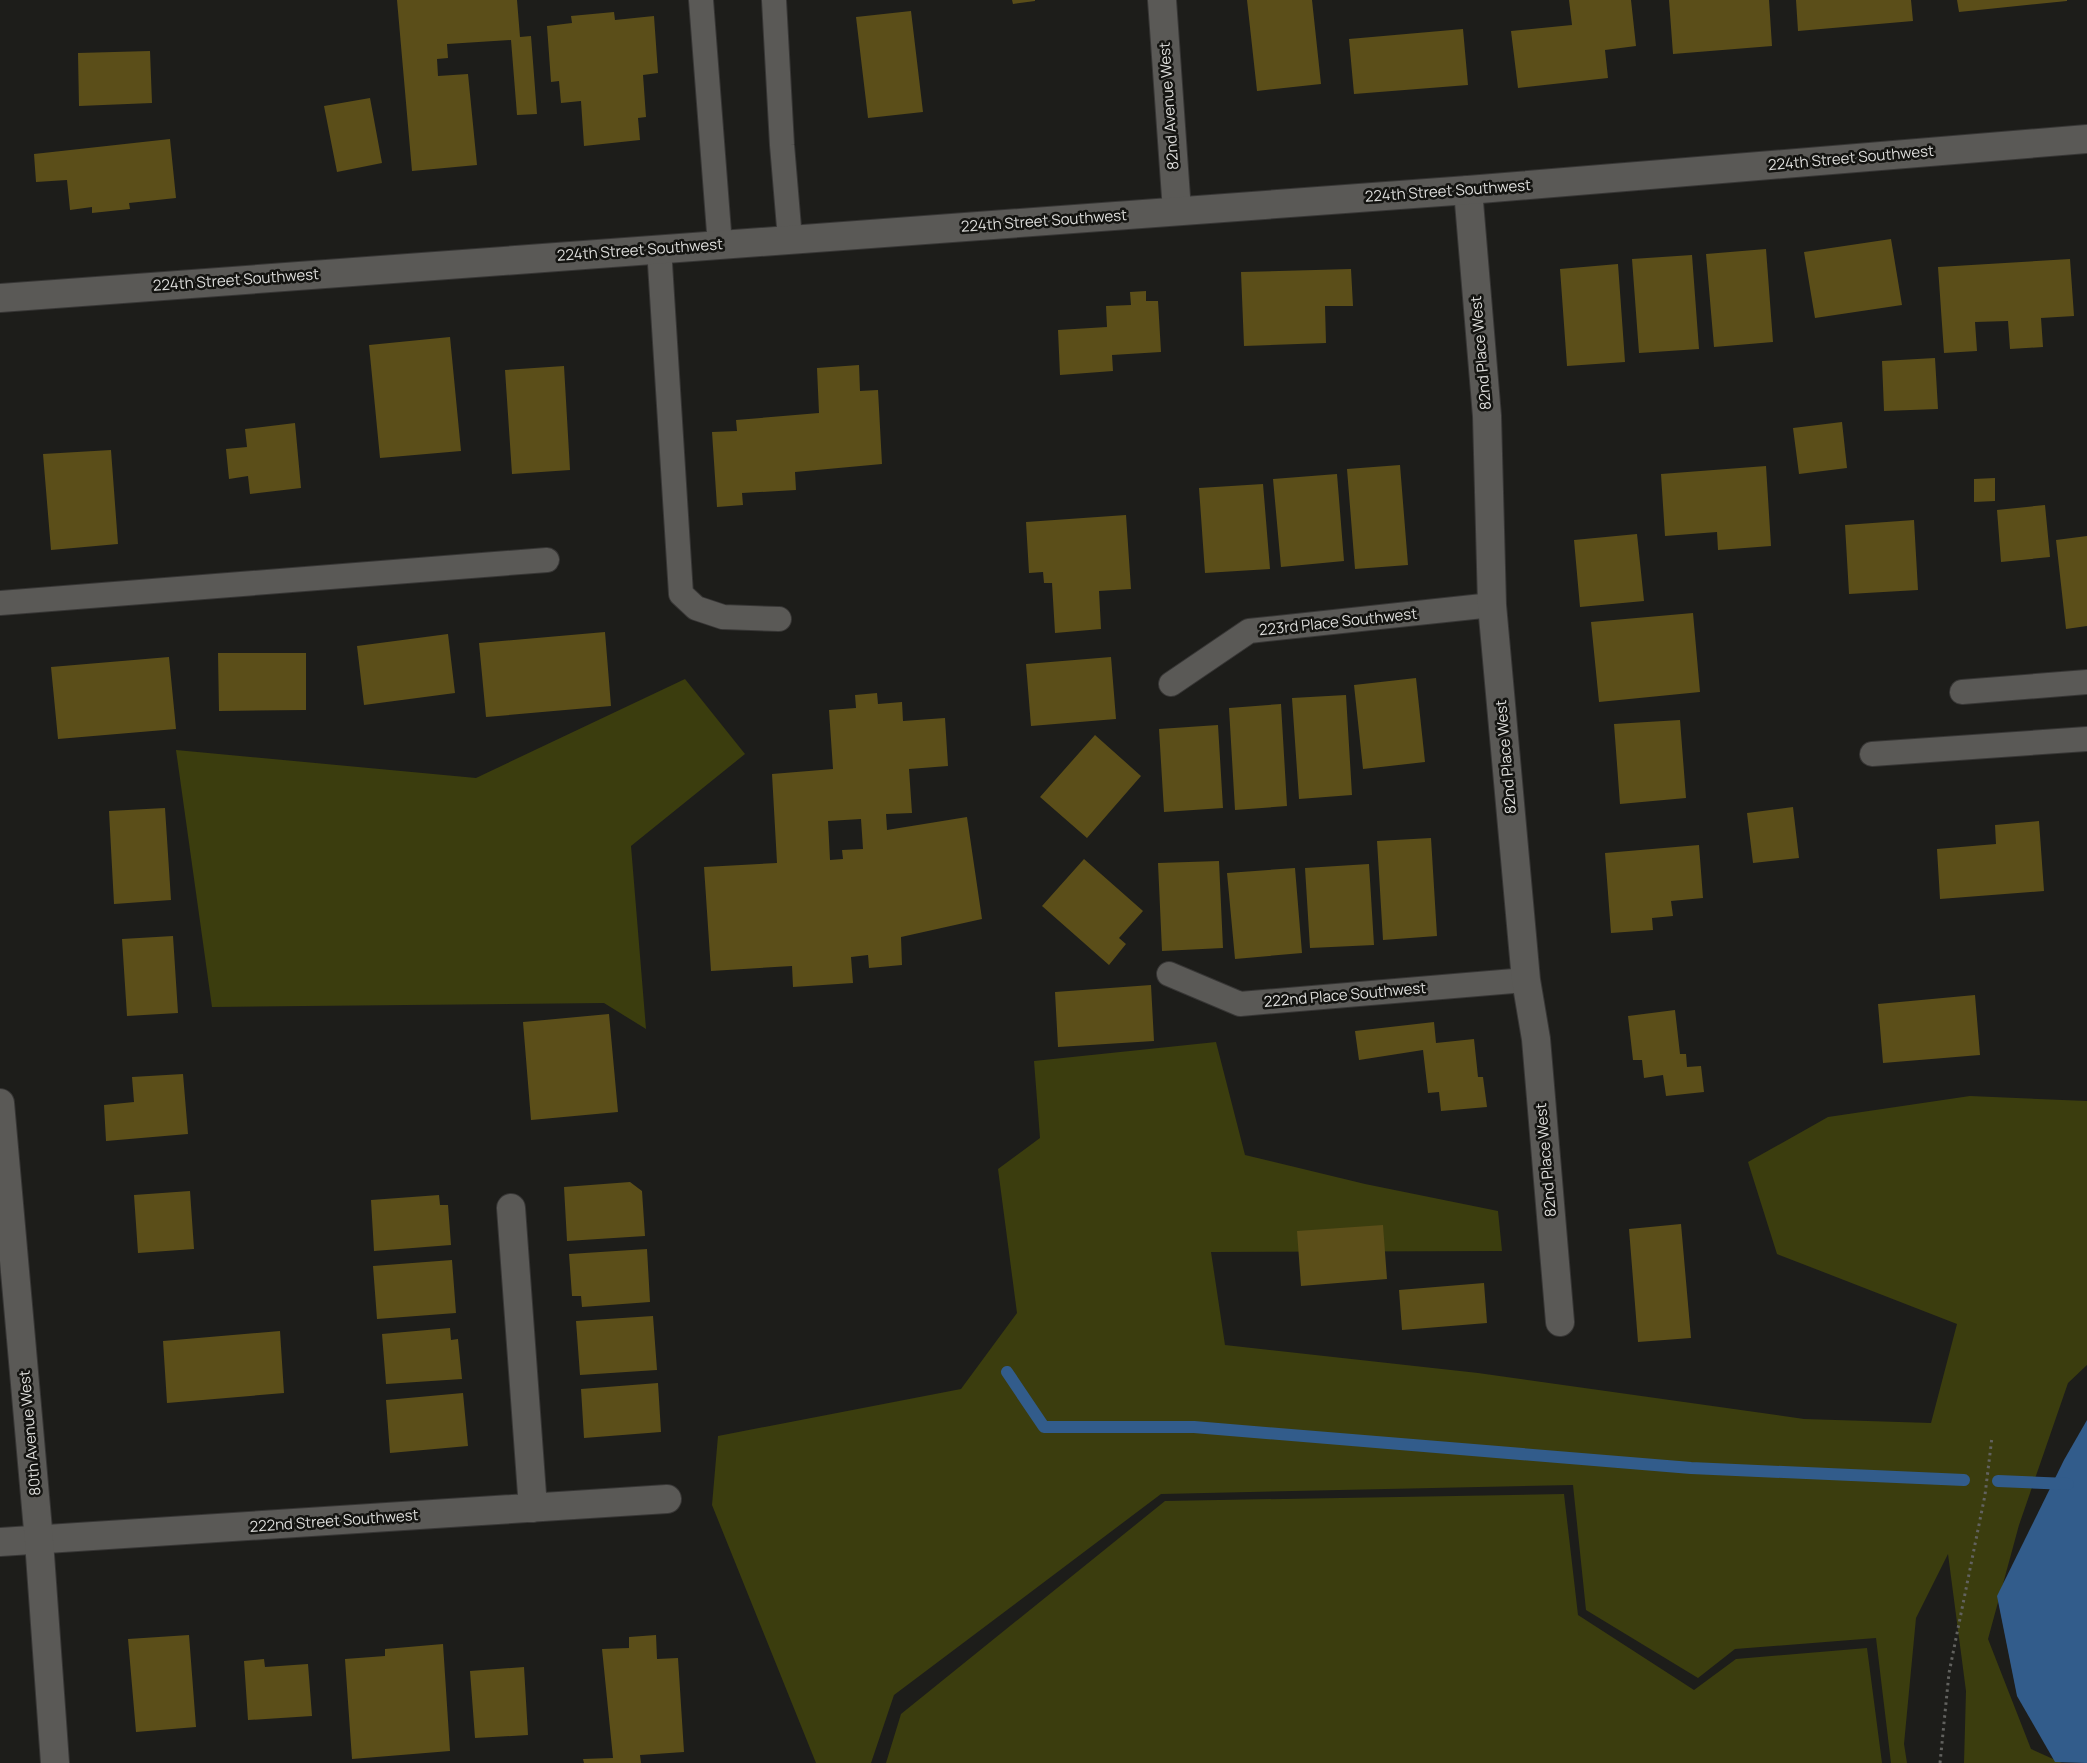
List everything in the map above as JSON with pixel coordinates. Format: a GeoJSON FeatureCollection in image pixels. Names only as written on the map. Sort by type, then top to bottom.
{"type":"FeatureCollection","features":[{"type":"Feature","properties":{"kind":"street","name":"82nd Avenue West"},"geometry":{"type":"LineString","coordinates":[[1162,0],[1177,211]]}},
{"type":"Feature","properties":{"kind":"street","name":"224th Street Southwest"},"geometry":{"type":"LineString","coordinates":[[0,298],[659,248],[1468,190],[2087,138]]}},
{"type":"Feature","properties":{"kind":"street","name":"82nd Place West"},"geometry":{"type":"LineString","coordinates":[[1468,190],[1487,416],[1492,605],[1526,980],[1536,1039],[1560,1322]]}},
{"type":"Feature","properties":{"kind":"street","name":"80th Avenue West"},"geometry":{"type":"LineString","coordinates":[[0,1104],[39,1540],[56,1763]]}},
{"type":"Feature","properties":{"kind":"street"},"geometry":{"type":"LineString","coordinates":[[511,1208],[533,1508]]}},
{"type":"Feature","properties":{"kind":"street","name":"222nd Street Southwest"},"geometry":{"type":"LineString","coordinates":[[0,1542],[667,1499]]}},
{"type":"Feature","properties":{"kind":"lane"},"geometry":{"type":"LineString","coordinates":[[701,0],[720,245]]}},
{"type":"Feature","properties":{"kind":"lane"},"geometry":{"type":"LineString","coordinates":[[774,0],[782,145],[790,239]]}},
{"type":"Feature","properties":{"kind":"lane"},"geometry":{"type":"LineString","coordinates":[[659,248],[681,594],[696,608],[723,617],[779,619]]}},
{"type":"Feature","properties":{"kind":"lane"},"geometry":{"type":"LineString","coordinates":[[0,603],[547,560]]}},
{"type":"Feature","properties":{"kind":"lane","name":"223rd Place Southwest"},"geometry":{"type":"LineString","coordinates":[[1171,684],[1249,631],[1492,605]]}},
{"type":"Feature","properties":{"kind":"lane"},"geometry":{"type":"LineString","coordinates":[[1962,692],[2087,682]]}},
{"type":"Feature","properties":{"kind":"lane"},"geometry":{"type":"LineString","coordinates":[[1872,754],[2087,739]]}},
{"type":"Feature","properties":{"kind":"lane","name":"222nd Place Southwest"},"geometry":{"type":"LineString","coordinates":[[1170,974],[1240,1004],[1526,980]]}},
{"type":"Feature","properties":{"kind":"path"},"geometry":{"type":"LineString","coordinates":[[1940,1763],[1949,1673],[1984,1495],[1992,1438]]}},
{"type":"Feature","properties":{"kind":"shaded area"},"geometry":{"type":"Polygon","coordinates":[[[685,679],[745,754],[631,846],[646,1029],[604,1003],[212,1007],[176,750],[476,778],[685,679]]]}},
{"type":"Feature","properties":{"kind":"shaded area"},"geometry":{"type":"Polygon","coordinates":[[[1216,1042],[1245,1155],[1365,1184],[1498,1211],[1502,1251],[1211,1252],[1225,1345],[1478,1373],[1804,1419],[1931,1423],[1957,1324],[1777,1254],[1748,1162],[1828,1117],[1970,1096],[2087,1101],[2087,1365],[2068,1383],[2019,1525],[1988,1639],[2031,1749],[2062,1763],[1964,1763],[1966,1691],[1948,1554],[1916,1618],[1904,1744],[1907,1763],[1891,1763],[1876,1638],[1735,1649],[1698,1678],[1586,1610],[1573,1485],[1161,1494],[894,1695],[871,1763],[816,1763],[712,1505],[718,1436],[961,1389],[1017,1313],[998,1169],[1040,1138],[1034,1061],[1216,1042]]]}},
{"type":"Feature","properties":{"kind":"shaded area"},"geometry":{"type":"Polygon","coordinates":[[[1564,1494],[1578,1615],[1694,1690],[1736,1659],[1867,1648],[1882,1763],[886,1763],[901,1714],[1165,1501],[1564,1494]]]}},
{"type":"Feature","properties":{"kind":"water"},"geometry":{"type":"Polygon","coordinates":[[[2087,1420],[2087,1763],[2055,1762],[2017,1696],[1997,1596],[2064,1460],[2087,1420]]]}},
{"type":"Feature","properties":{"kind":"building"},"geometry":{"type":"Polygon","coordinates":[[[397,0],[517,0],[520,37],[531,36],[537,114],[517,115],[511,40],[447,44],[448,58],[437,59],[438,76],[468,74],[477,165],[412,171],[397,0]]]}},
{"type":"Feature","properties":{"kind":"building"},"geometry":{"type":"Polygon","coordinates":[[[1012,0],[1035,0],[1035,1],[1013,4],[1012,0]]]}},
{"type":"Feature","properties":{"kind":"building"},"geometry":{"type":"Polygon","coordinates":[[[1247,0],[1312,0],[1321,84],[1257,91],[1247,0]]]}},
{"type":"Feature","properties":{"kind":"building"},"geometry":{"type":"Polygon","coordinates":[[[1569,0],[1631,0],[1636,46],[1605,50],[1608,78],[1518,88],[1511,31],[1572,25],[1569,0]]]}},
{"type":"Feature","properties":{"kind":"building"},"geometry":{"type":"Polygon","coordinates":[[[1669,0],[1769,0],[1772,46],[1673,54],[1669,0]]]}},
{"type":"Feature","properties":{"kind":"building"},"geometry":{"type":"Polygon","coordinates":[[[1796,0],[1911,0],[1913,21],[1798,31],[1796,0]]]}},
{"type":"Feature","properties":{"kind":"building"},"geometry":{"type":"Polygon","coordinates":[[[1957,0],[2067,0],[2067,1],[1959,12],[1957,0]]]}},
{"type":"Feature","properties":{"kind":"building"},"geometry":{"type":"Polygon","coordinates":[[[911,11],[923,112],[868,118],[856,17],[911,11]]]}},
{"type":"Feature","properties":{"kind":"building"},"geometry":{"type":"Polygon","coordinates":[[[614,12],[615,20],[654,16],[658,73],[643,75],[646,117],[638,118],[640,140],[584,146],[581,101],[561,103],[559,81],[551,82],[547,26],[572,23],[571,16],[614,12]]]}},
{"type":"Feature","properties":{"kind":"building"},"geometry":{"type":"Polygon","coordinates":[[[1463,29],[1468,85],[1354,94],[1349,39],[1463,29]]]}},
{"type":"Feature","properties":{"kind":"building"},"geometry":{"type":"Polygon","coordinates":[[[150,51],[152,103],[79,106],[78,53],[150,51]]]}},
{"type":"Feature","properties":{"kind":"building"},"geometry":{"type":"Polygon","coordinates":[[[370,98],[382,163],[337,172],[324,106],[370,98]]]}},
{"type":"Feature","properties":{"kind":"building"},"geometry":{"type":"Polygon","coordinates":[[[170,139],[176,198],[129,203],[130,209],[92,213],[92,207],[70,210],[67,180],[36,182],[34,154],[170,139]]]}},
{"type":"Feature","properties":{"kind":"building"},"geometry":{"type":"Polygon","coordinates":[[[1891,239],[1902,305],[1815,318],[1804,252],[1891,239]]]}},
{"type":"Feature","properties":{"kind":"building"},"geometry":{"type":"Polygon","coordinates":[[[1766,249],[1773,342],[1714,347],[1706,254],[1766,249]]]}},
{"type":"Feature","properties":{"kind":"building"},"geometry":{"type":"Polygon","coordinates":[[[1692,255],[1699,349],[1639,353],[1632,259],[1692,255]]]}},
{"type":"Feature","properties":{"kind":"building"},"geometry":{"type":"Polygon","coordinates":[[[2070,259],[2074,316],[2041,318],[2043,347],[2010,349],[2008,321],[1975,322],[1977,351],[1944,353],[1938,267],[2070,259]]]}},
{"type":"Feature","properties":{"kind":"building"},"geometry":{"type":"Polygon","coordinates":[[[1618,264],[1625,362],[1567,366],[1560,269],[1618,264]]]}},
{"type":"Feature","properties":{"kind":"building"},"geometry":{"type":"Polygon","coordinates":[[[1351,269],[1353,306],[1325,306],[1326,343],[1244,346],[1241,272],[1351,269]]]}},
{"type":"Feature","properties":{"kind":"building"},"geometry":{"type":"Polygon","coordinates":[[[1146,291],[1146,301],[1158,301],[1161,352],[1112,355],[1113,371],[1060,375],[1058,330],[1107,327],[1106,306],[1131,305],[1130,292],[1146,291]]]}},
{"type":"Feature","properties":{"kind":"building"},"geometry":{"type":"Polygon","coordinates":[[[450,337],[461,451],[380,458],[369,345],[450,337]]]}},
{"type":"Feature","properties":{"kind":"building"},"geometry":{"type":"Polygon","coordinates":[[[1935,358],[1938,409],[1884,411],[1882,361],[1935,358]]]}},
{"type":"Feature","properties":{"kind":"building"},"geometry":{"type":"Polygon","coordinates":[[[859,365],[860,391],[878,390],[882,464],[795,472],[796,490],[742,493],[743,505],[717,507],[712,432],[737,431],[736,420],[819,413],[817,368],[859,365]]]}},
{"type":"Feature","properties":{"kind":"building"},"geometry":{"type":"Polygon","coordinates":[[[564,366],[570,470],[512,474],[505,370],[564,366]]]}},
{"type":"Feature","properties":{"kind":"building"},"geometry":{"type":"Polygon","coordinates":[[[1842,422],[1847,468],[1799,474],[1793,428],[1842,422]]]}},
{"type":"Feature","properties":{"kind":"building"},"geometry":{"type":"Polygon","coordinates":[[[295,423],[301,488],[250,494],[248,476],[229,479],[226,449],[247,447],[245,429],[295,423]]]}},
{"type":"Feature","properties":{"kind":"building"},"geometry":{"type":"Polygon","coordinates":[[[111,450],[118,544],[51,550],[43,454],[111,450]]]}},
{"type":"Feature","properties":{"kind":"building"},"geometry":{"type":"Polygon","coordinates":[[[1400,465],[1408,565],[1355,569],[1347,469],[1400,465]]]}},
{"type":"Feature","properties":{"kind":"building"},"geometry":{"type":"Polygon","coordinates":[[[1766,466],[1771,546],[1718,550],[1717,532],[1665,536],[1661,474],[1766,466]]]}},
{"type":"Feature","properties":{"kind":"building"},"geometry":{"type":"Polygon","coordinates":[[[1337,474],[1344,561],[1281,567],[1273,479],[1337,474]]]}},
{"type":"Feature","properties":{"kind":"building"},"geometry":{"type":"Polygon","coordinates":[[[1995,478],[1995,501],[1974,502],[1974,479],[1995,478]]]}},
{"type":"Feature","properties":{"kind":"building"},"geometry":{"type":"Polygon","coordinates":[[[1263,484],[1270,569],[1205,573],[1199,488],[1263,484]]]}},
{"type":"Feature","properties":{"kind":"building"},"geometry":{"type":"Polygon","coordinates":[[[2045,505],[2050,557],[2001,562],[1997,510],[2045,505]]]}},
{"type":"Feature","properties":{"kind":"building"},"geometry":{"type":"Polygon","coordinates":[[[1126,515],[1131,589],[1099,591],[1101,629],[1055,633],[1052,583],[1044,583],[1043,572],[1029,573],[1026,522],[1126,515]]]}},
{"type":"Feature","properties":{"kind":"building"},"geometry":{"type":"Polygon","coordinates":[[[1914,520],[1918,590],[1849,594],[1845,525],[1914,520]]]}},
{"type":"Feature","properties":{"kind":"building"},"geometry":{"type":"Polygon","coordinates":[[[1637,534],[1644,601],[1580,607],[1574,540],[1637,534]]]}},
{"type":"Feature","properties":{"kind":"building"},"geometry":{"type":"Polygon","coordinates":[[[2087,536],[2087,626],[2066,629],[2056,540],[2087,536]]]}},
{"type":"Feature","properties":{"kind":"building"},"geometry":{"type":"Polygon","coordinates":[[[1693,613],[1700,692],[1599,702],[1591,622],[1693,613]]]}},
{"type":"Feature","properties":{"kind":"building"},"geometry":{"type":"Polygon","coordinates":[[[605,632],[611,706],[486,717],[479,643],[605,632]]]}},
{"type":"Feature","properties":{"kind":"building"},"geometry":{"type":"Polygon","coordinates":[[[448,634],[455,693],[364,705],[357,646],[448,634]]]}},
{"type":"Feature","properties":{"kind":"building"},"geometry":{"type":"Polygon","coordinates":[[[218,653],[306,653],[306,710],[219,711],[218,653]]]}},
{"type":"Feature","properties":{"kind":"building"},"geometry":{"type":"Polygon","coordinates":[[[169,657],[176,729],[58,739],[51,667],[169,657]]]}},
{"type":"Feature","properties":{"kind":"building"},"geometry":{"type":"Polygon","coordinates":[[[1111,657],[1116,719],[1031,726],[1026,664],[1111,657]]]}},
{"type":"Feature","properties":{"kind":"building"},"geometry":{"type":"Polygon","coordinates":[[[1416,678],[1425,762],[1363,769],[1354,685],[1416,678]]]}},
{"type":"Feature","properties":{"kind":"building"},"geometry":{"type":"Polygon","coordinates":[[[877,693],[878,704],[902,702],[903,721],[945,718],[948,766],[909,769],[912,813],[886,814],[887,830],[967,817],[982,919],[901,937],[902,965],[869,968],[868,955],[851,957],[853,983],[793,987],[792,966],[711,971],[704,867],[777,863],[772,774],[833,769],[829,710],[856,708],[855,695],[877,693]],[[861,819],[828,821],[830,860],[843,859],[842,850],[863,849],[861,819]]]}},
{"type":"Feature","properties":{"kind":"building"},"geometry":{"type":"Polygon","coordinates":[[[1346,695],[1352,795],[1299,799],[1292,698],[1346,695]]]}},
{"type":"Feature","properties":{"kind":"building"},"geometry":{"type":"Polygon","coordinates":[[[1281,704],[1287,806],[1235,810],[1229,708],[1281,704]]]}},
{"type":"Feature","properties":{"kind":"building"},"geometry":{"type":"Polygon","coordinates":[[[1680,720],[1686,798],[1620,804],[1614,724],[1680,720]]]}},
{"type":"Feature","properties":{"kind":"building"},"geometry":{"type":"Polygon","coordinates":[[[1218,725],[1223,808],[1164,812],[1159,729],[1218,725]]]}},
{"type":"Feature","properties":{"kind":"building"},"geometry":{"type":"Polygon","coordinates":[[[1095,735],[1141,776],[1087,838],[1040,797],[1095,735]]]}},
{"type":"Feature","properties":{"kind":"building"},"geometry":{"type":"Polygon","coordinates":[[[1793,807],[1799,858],[1753,863],[1747,813],[1793,807]]]}},
{"type":"Feature","properties":{"kind":"building"},"geometry":{"type":"Polygon","coordinates":[[[165,808],[171,900],[114,904],[109,811],[165,808]]]}},
{"type":"Feature","properties":{"kind":"building"},"geometry":{"type":"Polygon","coordinates":[[[2039,821],[2044,891],[1940,899],[1937,849],[1996,844],[1995,825],[2039,821]]]}},
{"type":"Feature","properties":{"kind":"building"},"geometry":{"type":"Polygon","coordinates":[[[1431,838],[1437,936],[1383,940],[1377,841],[1431,838]]]}},
{"type":"Feature","properties":{"kind":"building"},"geometry":{"type":"Polygon","coordinates":[[[1699,845],[1703,898],[1671,901],[1673,916],[1652,918],[1653,930],[1611,933],[1605,853],[1699,845]]]}},
{"type":"Feature","properties":{"kind":"building"},"geometry":{"type":"Polygon","coordinates":[[[1084,859],[1143,911],[1119,938],[1126,944],[1109,965],[1042,906],[1084,859]]]}},
{"type":"Feature","properties":{"kind":"building"},"geometry":{"type":"Polygon","coordinates":[[[1219,861],[1223,948],[1162,951],[1158,863],[1219,861]]]}},
{"type":"Feature","properties":{"kind":"building"},"geometry":{"type":"Polygon","coordinates":[[[1369,864],[1374,945],[1310,948],[1305,868],[1369,864]]]}},
{"type":"Feature","properties":{"kind":"building"},"geometry":{"type":"Polygon","coordinates":[[[1295,868],[1302,953],[1235,959],[1227,873],[1295,868]]]}},
{"type":"Feature","properties":{"kind":"building"},"geometry":{"type":"Polygon","coordinates":[[[173,936],[178,1013],[127,1016],[122,939],[173,936]]]}},
{"type":"Feature","properties":{"kind":"building"},"geometry":{"type":"Polygon","coordinates":[[[1151,985],[1154,1041],[1058,1047],[1055,992],[1151,985]]]}},
{"type":"Feature","properties":{"kind":"building"},"geometry":{"type":"Polygon","coordinates":[[[1975,995],[1980,1055],[1883,1063],[1878,1004],[1975,995]]]}},
{"type":"Feature","properties":{"kind":"building"},"geometry":{"type":"Polygon","coordinates":[[[1675,1010],[1680,1054],[1686,1054],[1687,1067],[1701,1066],[1704,1092],[1666,1096],[1663,1075],[1644,1078],[1642,1060],[1633,1060],[1628,1016],[1675,1010]]]}},
{"type":"Feature","properties":{"kind":"building"},"geometry":{"type":"Polygon","coordinates":[[[609,1014],[618,1112],[531,1120],[523,1022],[609,1014]]]}},
{"type":"Feature","properties":{"kind":"building"},"geometry":{"type":"Polygon","coordinates":[[[1434,1022],[1436,1043],[1474,1039],[1478,1077],[1483,1077],[1487,1107],[1441,1111],[1439,1092],[1428,1093],[1423,1050],[1359,1060],[1355,1031],[1434,1022]]]}},
{"type":"Feature","properties":{"kind":"building"},"geometry":{"type":"Polygon","coordinates":[[[183,1074],[188,1134],[106,1141],[104,1105],[134,1102],[132,1077],[183,1074]]]}},
{"type":"Feature","properties":{"kind":"building"},"geometry":{"type":"Polygon","coordinates":[[[630,1182],[642,1191],[645,1236],[567,1241],[564,1187],[630,1182]]]}},
{"type":"Feature","properties":{"kind":"building"},"geometry":{"type":"Polygon","coordinates":[[[190,1191],[194,1249],[138,1253],[134,1195],[190,1191]]]}},
{"type":"Feature","properties":{"kind":"building"},"geometry":{"type":"Polygon","coordinates":[[[439,1195],[440,1205],[448,1205],[451,1245],[374,1251],[371,1200],[439,1195]]]}},
{"type":"Feature","properties":{"kind":"building"},"geometry":{"type":"Polygon","coordinates":[[[1681,1224],[1691,1338],[1638,1342],[1629,1229],[1681,1224]]]}},
{"type":"Feature","properties":{"kind":"building"},"geometry":{"type":"Polygon","coordinates":[[[1383,1225],[1387,1279],[1301,1286],[1297,1231],[1383,1225]]]}},
{"type":"Feature","properties":{"kind":"building"},"geometry":{"type":"Polygon","coordinates":[[[647,1249],[650,1302],[582,1307],[581,1296],[572,1296],[569,1254],[647,1249]]]}},
{"type":"Feature","properties":{"kind":"building"},"geometry":{"type":"Polygon","coordinates":[[[452,1260],[456,1313],[377,1319],[373,1266],[452,1260]]]}},
{"type":"Feature","properties":{"kind":"building"},"geometry":{"type":"Polygon","coordinates":[[[1484,1283],[1487,1323],[1402,1330],[1399,1290],[1484,1283]]]}},
{"type":"Feature","properties":{"kind":"building"},"geometry":{"type":"Polygon","coordinates":[[[653,1316],[657,1370],[580,1375],[576,1321],[653,1316]]]}},
{"type":"Feature","properties":{"kind":"building"},"geometry":{"type":"Polygon","coordinates":[[[450,1328],[451,1340],[458,1339],[462,1379],[386,1384],[382,1334],[450,1328]]]}},
{"type":"Feature","properties":{"kind":"building"},"geometry":{"type":"Polygon","coordinates":[[[280,1331],[284,1393],[167,1403],[163,1341],[280,1331]]]}},
{"type":"Feature","properties":{"kind":"building"},"geometry":{"type":"Polygon","coordinates":[[[658,1383],[661,1432],[584,1438],[581,1389],[658,1383]]]}},
{"type":"Feature","properties":{"kind":"building"},"geometry":{"type":"Polygon","coordinates":[[[463,1393],[468,1446],[390,1453],[386,1400],[463,1393]]]}},
{"type":"Feature","properties":{"kind":"building"},"geometry":{"type":"Polygon","coordinates":[[[189,1635],[196,1727],[136,1732],[128,1639],[189,1635]]]}},
{"type":"Feature","properties":{"kind":"building"},"geometry":{"type":"Polygon","coordinates":[[[656,1635],[657,1659],[678,1658],[684,1752],[640,1755],[641,1763],[584,1763],[583,1759],[613,1758],[602,1649],[629,1648],[629,1637],[656,1635]]]}},
{"type":"Feature","properties":{"kind":"building"},"geometry":{"type":"Polygon","coordinates":[[[443,1644],[450,1751],[352,1759],[345,1659],[385,1656],[385,1649],[443,1644]]]}},
{"type":"Feature","properties":{"kind":"building"},"geometry":{"type":"Polygon","coordinates":[[[264,1659],[265,1667],[308,1664],[312,1716],[248,1720],[244,1661],[264,1659]]]}},
{"type":"Feature","properties":{"kind":"building"},"geometry":{"type":"Polygon","coordinates":[[[524,1667],[528,1735],[475,1738],[470,1671],[524,1667]]]}},
{"type":"Feature","properties":{"kind":"waterway"},"geometry":{"type":"LineString","coordinates":[[1007,1372],[1044,1427],[1194,1427],[1691,1468],[1964,1480]]}},
{"type":"Feature","properties":{"kind":"waterway"},"geometry":{"type":"LineString","coordinates":[[1998,1481],[2068,1484]]}}]}
